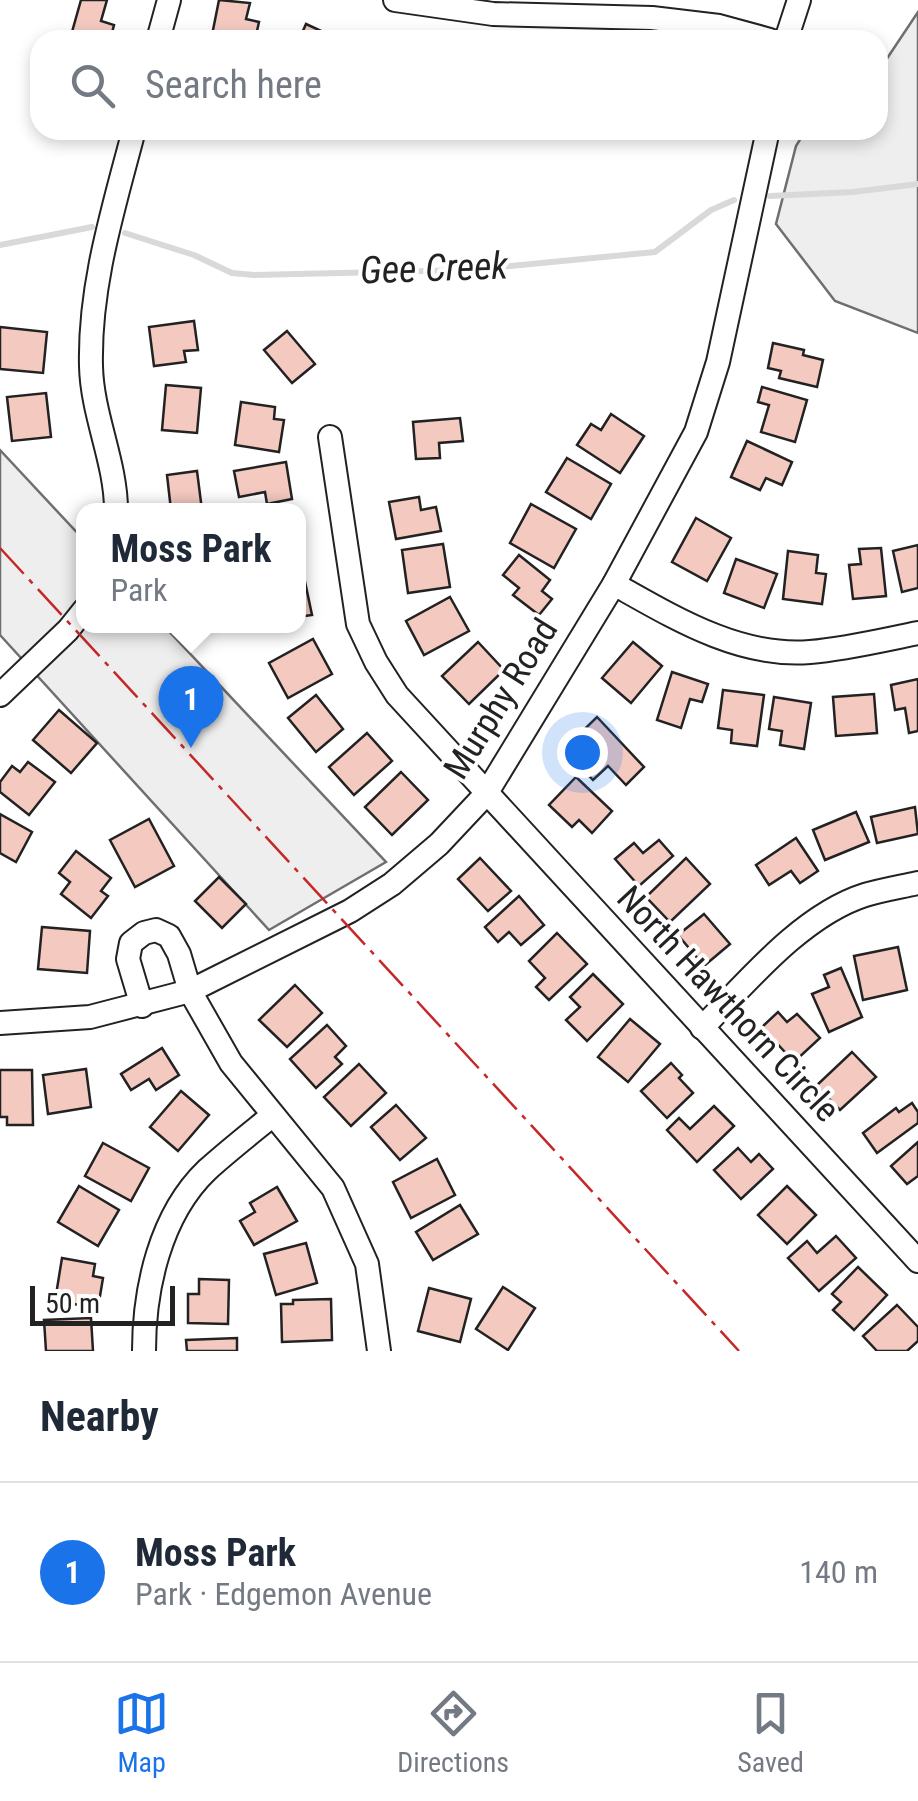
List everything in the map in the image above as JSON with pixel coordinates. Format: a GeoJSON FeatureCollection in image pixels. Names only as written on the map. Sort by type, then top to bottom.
{"type":"FeatureCollection","features":[{"type":"Feature","properties":{"kind":"street"},"geometry":{"type":"LineString","coordinates":[[161,30],[169,0]]}},
{"type":"Feature","properties":{"kind":"street"},"geometry":{"type":"LineString","coordinates":[[395,0],[493,14],[562,8],[734,30]]}},
{"type":"Feature","properties":{"kind":"street"},"geometry":{"type":"LineString","coordinates":[[789,30],[799,0]]}},
{"type":"Feature","properties":{"kind":"street"},"geometry":{"type":"LineString","coordinates":[[116,503],[91,368],[92,312],[103,248],[131,140]]}},
{"type":"Feature","properties":{"kind":"street","name":"Murphy Road"},"geometry":{"type":"LineString","coordinates":[[0,1022],[90,1016],[190,991],[350,910],[392,884],[439,844],[486,794],[614,584],[696,432],[718,362],[766,140]]}},
{"type":"Feature","properties":{"kind":"street","name":"North Hawthorn Circle"},"geometry":{"type":"LineString","coordinates":[[330,437],[358,624],[397,695],[918,1261]]}},
{"type":"Feature","properties":{"kind":"street"},"geometry":{"type":"LineString","coordinates":[[614,584],[694,628],[768,650],[808,652],[918,634]]}},
{"type":"Feature","properties":{"kind":"street"},"geometry":{"type":"LineString","coordinates":[[0,696],[76,620]]}},
{"type":"Feature","properties":{"kind":"street"},"geometry":{"type":"LineString","coordinates":[[702,1028],[781,948],[822,918],[862,896],[918,883]]}},
{"type":"Feature","properties":{"kind":"street"},"geometry":{"type":"LineString","coordinates":[[142,1006],[128,958],[131,943],[156,930],[169,936],[190,991],[231,1063],[334,1188],[356,1237],[372,1288],[379,1351]]}},
{"type":"Feature","properties":{"kind":"street"},"geometry":{"type":"LineString","coordinates":[[144,1351],[157,1254],[185,1196],[205,1172],[273,1115]]}},
{"type":"Feature","properties":{"kind":"shaded area"},"geometry":{"type":"Polygon","coordinates":[[[918,12],[918,333],[835,301],[776,224],[800,140],[888,140],[888,57],[918,12]]]}},
{"type":"Feature","properties":{"kind":"shaded area"},"geometry":{"type":"Polygon","coordinates":[[[0,450],[76,531],[76,633],[171,633],[386,862],[269,930],[0,635],[0,450]]]}},
{"type":"Feature","properties":{"kind":"building"},"geometry":{"type":"Polygon","coordinates":[[[81,0],[107,0],[101,21],[114,25],[113,30],[73,30],[81,0]]]}},
{"type":"Feature","properties":{"kind":"building"},"geometry":{"type":"Polygon","coordinates":[[[219,0],[250,3],[246,19],[259,22],[257,30],[213,30],[219,0]]]}},
{"type":"Feature","properties":{"kind":"building"},"geometry":{"type":"Polygon","coordinates":[[[194,321],[198,350],[184,351],[186,362],[154,366],[149,327],[194,321]]]}},
{"type":"Feature","properties":{"kind":"building"},"geometry":{"type":"Polygon","coordinates":[[[0,327],[47,332],[43,373],[0,369],[0,327]]]}},
{"type":"Feature","properties":{"kind":"building"},"geometry":{"type":"Polygon","coordinates":[[[287,331],[315,364],[292,383],[264,350],[287,331]]]}},
{"type":"Feature","properties":{"kind":"building"},"geometry":{"type":"Polygon","coordinates":[[[773,343],[804,350],[803,355],[823,360],[817,387],[779,378],[781,371],[768,368],[773,343]]]}},
{"type":"Feature","properties":{"kind":"building"},"geometry":{"type":"Polygon","coordinates":[[[166,385],[201,388],[197,433],[162,430],[166,385]]]}},
{"type":"Feature","properties":{"kind":"building"},"geometry":{"type":"Polygon","coordinates":[[[762,387],[807,400],[795,442],[761,432],[769,405],[758,402],[762,387]]]}},
{"type":"Feature","properties":{"kind":"building"},"geometry":{"type":"Polygon","coordinates":[[[46,393],[51,437],[12,441],[7,397],[46,393]]]}},
{"type":"Feature","properties":{"kind":"building"},"geometry":{"type":"Polygon","coordinates":[[[241,402],[275,407],[274,419],[284,420],[279,452],[235,445],[241,402]]]}},
{"type":"Feature","properties":{"kind":"building"},"geometry":{"type":"Polygon","coordinates":[[[611,414],[644,436],[620,473],[577,445],[591,424],[601,430],[611,414]]]}},
{"type":"Feature","properties":{"kind":"building"},"geometry":{"type":"Polygon","coordinates":[[[460,418],[463,441],[439,443],[440,458],[416,459],[413,422],[460,418]]]}},
{"type":"Feature","properties":{"kind":"building"},"geometry":{"type":"Polygon","coordinates":[[[747,441],[792,462],[782,485],[766,478],[760,490],[731,477],[747,441]]]}},
{"type":"Feature","properties":{"kind":"building"},"geometry":{"type":"Polygon","coordinates":[[[567,458],[611,484],[591,519],[546,492],[567,458]]]}},
{"type":"Feature","properties":{"kind":"building"},"geometry":{"type":"Polygon","coordinates":[[[286,462],[292,499],[267,503],[265,492],[239,497],[234,471],[286,462]]]}},
{"type":"Feature","properties":{"kind":"building"},"geometry":{"type":"Polygon","coordinates":[[[197,471],[201,503],[170,503],[167,475],[197,471]]]}},
{"type":"Feature","properties":{"kind":"building"},"geometry":{"type":"Polygon","coordinates":[[[419,497],[421,510],[436,507],[441,531],[396,539],[389,502],[419,497]]]}},
{"type":"Feature","properties":{"kind":"building"},"geometry":{"type":"Polygon","coordinates":[[[531,504],[576,529],[554,568],[510,543],[531,504]]]}},
{"type":"Feature","properties":{"kind":"building"},"geometry":{"type":"Polygon","coordinates":[[[696,518],[731,538],[707,581],[672,562],[696,518]]]}},
{"type":"Feature","properties":{"kind":"building"},"geometry":{"type":"Polygon","coordinates":[[[443,544],[450,587],[408,593],[402,550],[443,544]]]}},
{"type":"Feature","properties":{"kind":"building"},"geometry":{"type":"Polygon","coordinates":[[[918,545],[918,588],[902,592],[893,551],[918,545]]]}},
{"type":"Feature","properties":{"kind":"building"},"geometry":{"type":"Polygon","coordinates":[[[881,548],[886,596],[853,599],[849,565],[861,564],[859,549],[881,548]]]}},
{"type":"Feature","properties":{"kind":"building"},"geometry":{"type":"Polygon","coordinates":[[[788,551],[818,555],[816,573],[826,574],[822,604],[783,599],[788,551]]]}},
{"type":"Feature","properties":{"kind":"building"},"geometry":{"type":"Polygon","coordinates":[[[519,555],[550,580],[542,591],[552,599],[539,615],[513,595],[519,588],[503,575],[519,555]]]}},
{"type":"Feature","properties":{"kind":"building"},"geometry":{"type":"Polygon","coordinates":[[[736,559],[777,574],[764,608],[724,593],[736,559]]]}},
{"type":"Feature","properties":{"kind":"building"},"geometry":{"type":"Polygon","coordinates":[[[306,586],[312,615],[306,616],[306,586]]]}},
{"type":"Feature","properties":{"kind":"building"},"geometry":{"type":"Polygon","coordinates":[[[450,597],[469,631],[424,655],[406,621],[450,597]]]}},
{"type":"Feature","properties":{"kind":"building"},"geometry":{"type":"Polygon","coordinates":[[[313,639],[332,674],[288,698],[269,663],[313,639]]]}},
{"type":"Feature","properties":{"kind":"building"},"geometry":{"type":"Polygon","coordinates":[[[478,642],[504,670],[469,704],[442,676],[478,642]]]}},
{"type":"Feature","properties":{"kind":"building"},"geometry":{"type":"Polygon","coordinates":[[[633,642],[662,666],[631,703],[602,678],[633,642]]]}},
{"type":"Feature","properties":{"kind":"building"},"geometry":{"type":"Polygon","coordinates":[[[672,672],[708,684],[702,702],[690,699],[681,728],[657,720],[672,672]]]}},
{"type":"Feature","properties":{"kind":"building"},"geometry":{"type":"Polygon","coordinates":[[[918,679],[918,731],[909,733],[905,708],[895,710],[891,685],[918,679]]]}},
{"type":"Feature","properties":{"kind":"building"},"geometry":{"type":"Polygon","coordinates":[[[723,690],[764,695],[757,746],[731,743],[732,730],[718,728],[723,690]]]}},
{"type":"Feature","properties":{"kind":"building"},"geometry":{"type":"Polygon","coordinates":[[[874,694],[877,733],[836,736],[833,697],[874,694]]]}},
{"type":"Feature","properties":{"kind":"building"},"geometry":{"type":"Polygon","coordinates":[[[316,695],[343,729],[316,752],[288,718],[316,695]]]}},
{"type":"Feature","properties":{"kind":"building"},"geometry":{"type":"Polygon","coordinates":[[[774,697],[811,703],[804,749],[780,745],[782,731],[769,729],[774,697]]]}},
{"type":"Feature","properties":{"kind":"building"},"geometry":{"type":"Polygon","coordinates":[[[59,710],[97,743],[71,773],[33,740],[59,710]]]}},
{"type":"Feature","properties":{"kind":"building"},"geometry":{"type":"Polygon","coordinates":[[[597,717],[644,767],[626,785],[608,766],[593,780],[564,749],[597,717]]]}},
{"type":"Feature","properties":{"kind":"building"},"geometry":{"type":"Polygon","coordinates":[[[367,733],[392,761],[354,795],[329,767],[367,733]]]}},
{"type":"Feature","properties":{"kind":"building"},"geometry":{"type":"Polygon","coordinates":[[[28,762],[55,782],[29,815],[0,792],[0,782],[12,766],[20,772],[28,762]]]}},
{"type":"Feature","properties":{"kind":"building"},"geometry":{"type":"Polygon","coordinates":[[[401,772],[428,800],[392,835],[365,807],[401,772]]]}},
{"type":"Feature","properties":{"kind":"building"},"geometry":{"type":"Polygon","coordinates":[[[576,777],[612,811],[592,833],[579,820],[572,827],[549,805],[576,777]]]}},
{"type":"Feature","properties":{"kind":"building"},"geometry":{"type":"Polygon","coordinates":[[[915,807],[918,834],[877,843],[871,817],[915,807]]]}},
{"type":"Feature","properties":{"kind":"building"},"geometry":{"type":"Polygon","coordinates":[[[856,812],[869,842],[825,860],[813,830],[856,812]]]}},
{"type":"Feature","properties":{"kind":"building"},"geometry":{"type":"Polygon","coordinates":[[[0,814],[32,832],[16,862],[0,853],[0,814]]]}},
{"type":"Feature","properties":{"kind":"building"},"geometry":{"type":"Polygon","coordinates":[[[149,819],[174,866],[135,887],[110,840],[149,819]]]}},
{"type":"Feature","properties":{"kind":"building"},"geometry":{"type":"Polygon","coordinates":[[[796,838],[818,871],[800,883],[791,871],[769,885],[756,865],[796,838]]]}},
{"type":"Feature","properties":{"kind":"building"},"geometry":{"type":"Polygon","coordinates":[[[659,840],[673,856],[639,886],[615,859],[634,843],[643,853],[659,840]]]}},
{"type":"Feature","properties":{"kind":"building"},"geometry":{"type":"Polygon","coordinates":[[[76,851],[111,878],[101,891],[108,896],[91,918],[61,894],[70,882],[59,873],[76,851]]]}},
{"type":"Feature","properties":{"kind":"building"},"geometry":{"type":"Polygon","coordinates":[[[480,858],[511,891],[488,911],[458,879],[480,858]]]}},
{"type":"Feature","properties":{"kind":"building"},"geometry":{"type":"Polygon","coordinates":[[[686,858],[710,884],[670,922],[646,897],[686,858]]]}},
{"type":"Feature","properties":{"kind":"building"},"geometry":{"type":"Polygon","coordinates":[[[219,877],[246,904],[222,928],[195,901],[219,877]]]}},
{"type":"Feature","properties":{"kind":"building"},"geometry":{"type":"Polygon","coordinates":[[[519,896],[544,925],[521,945],[509,932],[498,942],[485,927],[519,896]]]}},
{"type":"Feature","properties":{"kind":"building"},"geometry":{"type":"Polygon","coordinates":[[[704,914],[730,944],[704,966],[678,935],[704,914]]]}},
{"type":"Feature","properties":{"kind":"building"},"geometry":{"type":"Polygon","coordinates":[[[42,927],[90,931],[87,973],[38,969],[42,927]]]}},
{"type":"Feature","properties":{"kind":"building"},"geometry":{"type":"Polygon","coordinates":[[[557,933],[587,964],[549,1000],[536,987],[545,978],[529,961],[557,933]]]}},
{"type":"Feature","properties":{"kind":"building"},"geometry":{"type":"Polygon","coordinates":[[[898,947],[907,990],[863,1000],[854,956],[898,947]]]}},
{"type":"Feature","properties":{"kind":"building"},"geometry":{"type":"Polygon","coordinates":[[[841,968],[862,1017],[829,1032],[812,994],[829,987],[824,975],[841,968]]]}},
{"type":"Feature","properties":{"kind":"building"},"geometry":{"type":"Polygon","coordinates":[[[593,974],[623,1004],[587,1041],[566,1020],[580,1007],[570,997],[593,974]]]}},
{"type":"Feature","properties":{"kind":"building"},"geometry":{"type":"Polygon","coordinates":[[[295,985],[322,1013],[287,1047],[259,1020],[295,985]]]}},
{"type":"Feature","properties":{"kind":"building"},"geometry":{"type":"Polygon","coordinates":[[[778,1012],[787,1022],[797,1014],[820,1038],[794,1062],[762,1027],[778,1012]]]}},
{"type":"Feature","properties":{"kind":"building"},"geometry":{"type":"Polygon","coordinates":[[[630,1019],[660,1044],[628,1082],[598,1057],[630,1019]]]}},
{"type":"Feature","properties":{"kind":"building"},"geometry":{"type":"Polygon","coordinates":[[[327,1025],[346,1046],[335,1057],[342,1064],[316,1088],[290,1059],[327,1025]]]}},
{"type":"Feature","properties":{"kind":"building"},"geometry":{"type":"Polygon","coordinates":[[[162,1048],[179,1075],[156,1090],[149,1079],[131,1090],[121,1074],[162,1048]]]}},
{"type":"Feature","properties":{"kind":"building"},"geometry":{"type":"Polygon","coordinates":[[[852,1052],[876,1077],[840,1110],[816,1086],[852,1052]]]}},
{"type":"Feature","properties":{"kind":"building"},"geometry":{"type":"Polygon","coordinates":[[[671,1063],[693,1093],[667,1118],[641,1091],[671,1063]]]}},
{"type":"Feature","properties":{"kind":"building"},"geometry":{"type":"Polygon","coordinates":[[[359,1064],[386,1093],[351,1126],[324,1097],[359,1064]]]}},
{"type":"Feature","properties":{"kind":"building"},"geometry":{"type":"Polygon","coordinates":[[[86,1069],[91,1107],[48,1114],[43,1075],[86,1069]]]}},
{"type":"Feature","properties":{"kind":"building"},"geometry":{"type":"Polygon","coordinates":[[[0,1070],[32,1070],[33,1125],[7,1125],[7,1117],[0,1117],[0,1070]]]}},
{"type":"Feature","properties":{"kind":"building"},"geometry":{"type":"Polygon","coordinates":[[[181,1091],[209,1115],[178,1151],[150,1127],[181,1091]]]}},
{"type":"Feature","properties":{"kind":"building"},"geometry":{"type":"Polygon","coordinates":[[[912,1103],[918,1112],[918,1123],[877,1153],[863,1133],[896,1108],[899,1112],[912,1103]]]}},
{"type":"Feature","properties":{"kind":"building"},"geometry":{"type":"Polygon","coordinates":[[[396,1105],[426,1138],[400,1160],[371,1127],[396,1105]]]}},
{"type":"Feature","properties":{"kind":"building"},"geometry":{"type":"Polygon","coordinates":[[[714,1106],[734,1126],[697,1162],[667,1130],[679,1118],[690,1129],[714,1106]]]}},
{"type":"Feature","properties":{"kind":"building"},"geometry":{"type":"Polygon","coordinates":[[[918,1142],[918,1176],[907,1184],[891,1166],[918,1142]]]}},
{"type":"Feature","properties":{"kind":"building"},"geometry":{"type":"Polygon","coordinates":[[[103,1143],[149,1168],[131,1201],[85,1176],[103,1143]]]}},
{"type":"Feature","properties":{"kind":"building"},"geometry":{"type":"Polygon","coordinates":[[[738,1148],[751,1162],[759,1154],[773,1169],[741,1199],[714,1170],[738,1148]]]}},
{"type":"Feature","properties":{"kind":"building"},"geometry":{"type":"Polygon","coordinates":[[[437,1159],[455,1195],[411,1218],[393,1182],[437,1159]]]}},
{"type":"Feature","properties":{"kind":"building"},"geometry":{"type":"Polygon","coordinates":[[[79,1186],[119,1210],[98,1246],[58,1222],[79,1186]]]}},
{"type":"Feature","properties":{"kind":"building"},"geometry":{"type":"Polygon","coordinates":[[[787,1186],[816,1215],[787,1244],[758,1215],[787,1186]]]}},
{"type":"Feature","properties":{"kind":"building"},"geometry":{"type":"Polygon","coordinates":[[[277,1187],[297,1221],[254,1245],[240,1221],[255,1212],[250,1203],[277,1187]]]}},
{"type":"Feature","properties":{"kind":"building"},"geometry":{"type":"Polygon","coordinates":[[[460,1205],[478,1234],[433,1260],[416,1232],[460,1205]]]}},
{"type":"Feature","properties":{"kind":"building"},"geometry":{"type":"Polygon","coordinates":[[[836,1236],[856,1258],[819,1291],[788,1258],[807,1241],[817,1253],[836,1236]]]}},
{"type":"Feature","properties":{"kind":"building"},"geometry":{"type":"Polygon","coordinates":[[[306,1243],[317,1283],[276,1295],[264,1254],[306,1243]]]}},
{"type":"Feature","properties":{"kind":"building"},"geometry":{"type":"Polygon","coordinates":[[[62,1258],[95,1264],[93,1276],[103,1278],[98,1308],[55,1301],[62,1258]]]}},
{"type":"Feature","properties":{"kind":"building"},"geometry":{"type":"Polygon","coordinates":[[[858,1267],[887,1295],[854,1330],[833,1310],[841,1302],[832,1294],[858,1267]]]}},
{"type":"Feature","properties":{"kind":"building"},"geometry":{"type":"Polygon","coordinates":[[[199,1279],[229,1280],[228,1324],[188,1323],[188,1294],[199,1294],[199,1279]]]}},
{"type":"Feature","properties":{"kind":"building"},"geometry":{"type":"Polygon","coordinates":[[[503,1287],[535,1308],[508,1350],[476,1329],[503,1287]]]}},
{"type":"Feature","properties":{"kind":"building"},"geometry":{"type":"Polygon","coordinates":[[[429,1288],[471,1299],[460,1342],[418,1331],[429,1288]]]}},
{"type":"Feature","properties":{"kind":"building"},"geometry":{"type":"Polygon","coordinates":[[[331,1299],[332,1340],[282,1342],[281,1304],[331,1299]]]}},
{"type":"Feature","properties":{"kind":"building"},"geometry":{"type":"Polygon","coordinates":[[[897,1305],[918,1327],[918,1341],[907,1351],[877,1351],[863,1336],[897,1305]]]}},
{"type":"Feature","properties":{"kind":"building"},"geometry":{"type":"Polygon","coordinates":[[[91,1318],[93,1351],[46,1351],[44,1320],[91,1318]]]}},
{"type":"Feature","properties":{"kind":"building"},"geometry":{"type":"Polygon","coordinates":[[[237,1338],[237,1351],[187,1351],[186,1340],[237,1338]]]}},
{"type":"Feature","properties":{"kind":"waterway","name":"Gee Creek"},"geometry":{"type":"LineString","coordinates":[[770,196],[918,184]]}},
{"type":"Feature","properties":{"kind":"waterway","name":"Gee Creek"},"geometry":{"type":"LineString","coordinates":[[125,233],[194,255],[232,273],[469,270],[655,252],[711,210],[734,200]]}},
{"type":"Feature","properties":{"kind":"waterway","name":"Gee Creek"},"geometry":{"type":"LineString","coordinates":[[0,245],[92,227]]}},
{"type":"Feature","properties":{"kind":"power"},"geometry":{"type":"LineString","coordinates":[[0,548],[76,631]]}},
{"type":"Feature","properties":{"kind":"power"},"geometry":{"type":"LineString","coordinates":[[78,633],[739,1351]]}},
{"type":"Feature","properties":{"kind":"place","name":"Moss Park"},"geometry":{"type":"Point","coordinates":[191,748]}}]}
